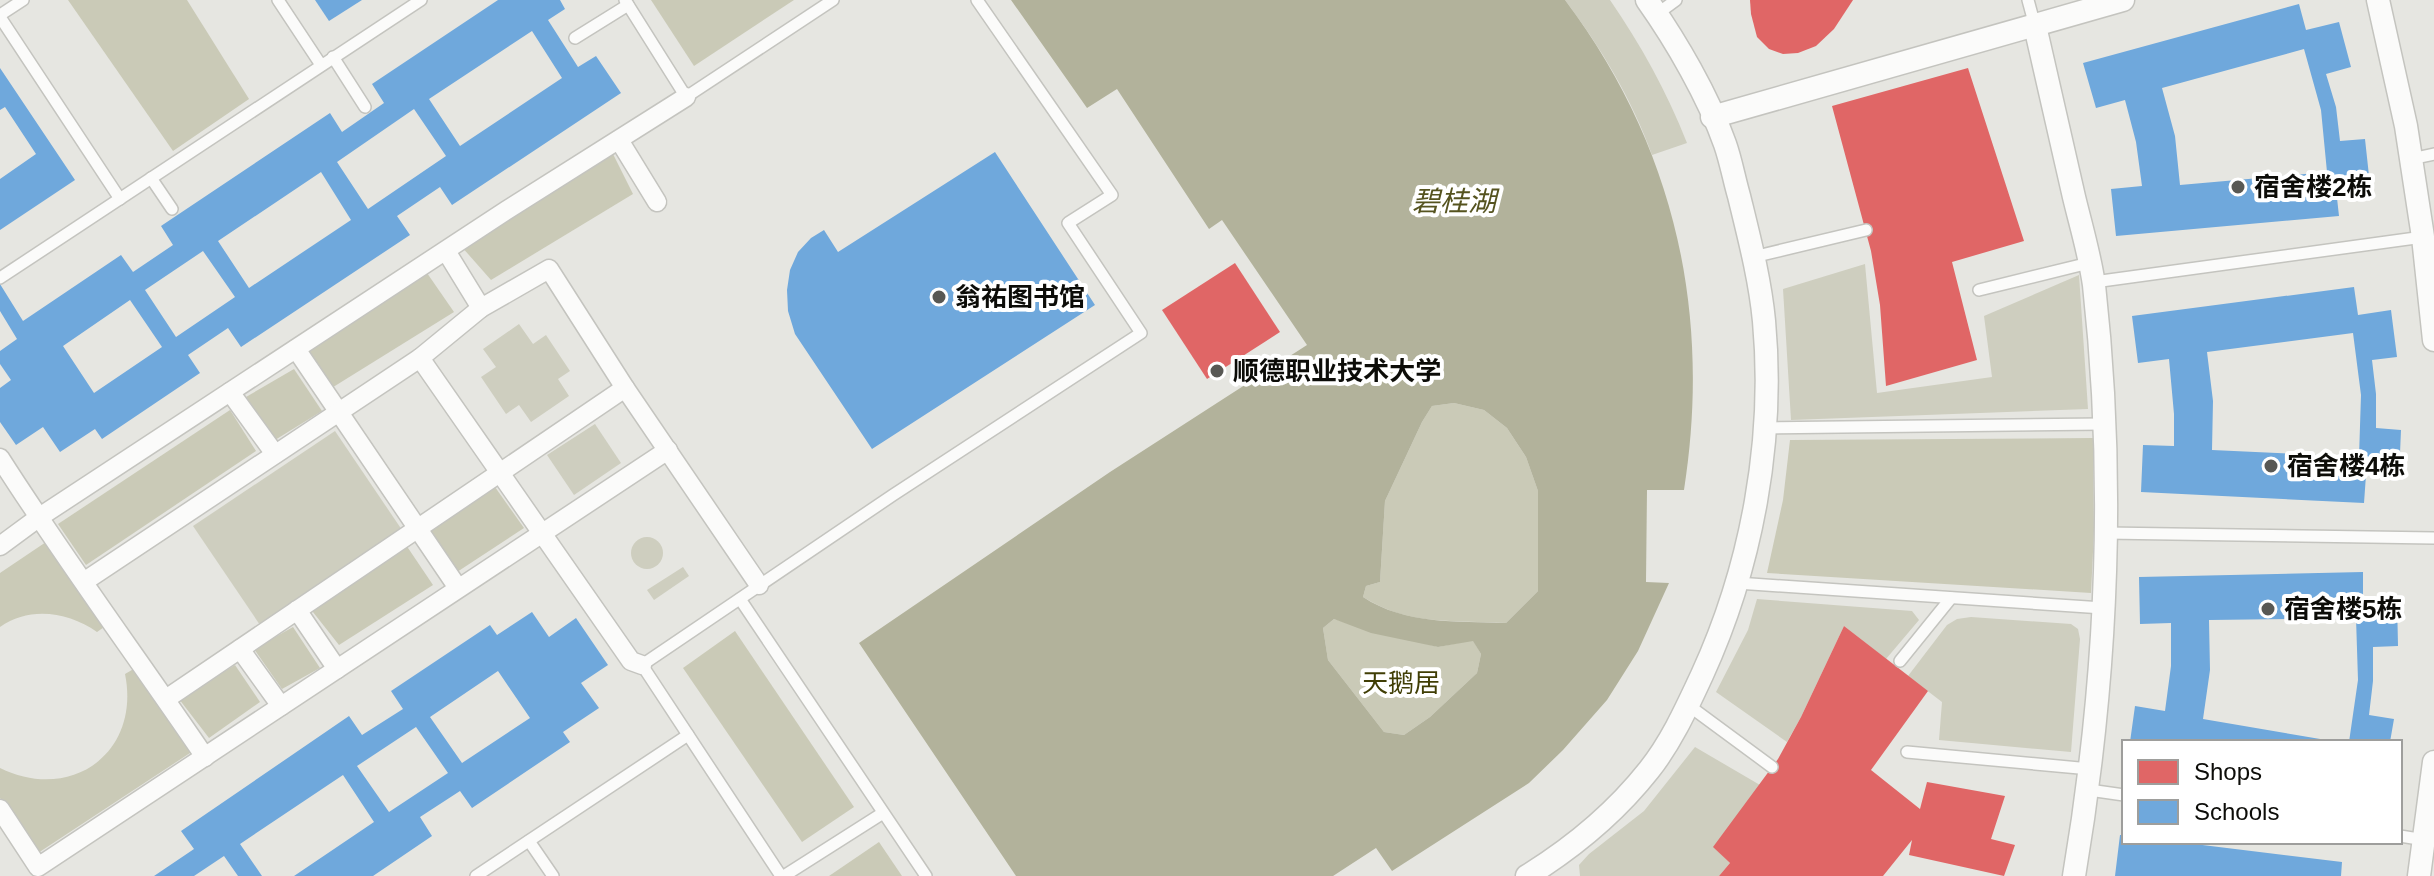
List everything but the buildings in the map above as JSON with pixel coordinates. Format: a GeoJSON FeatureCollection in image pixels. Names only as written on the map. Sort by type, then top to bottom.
{"type":"FeatureCollection","features":[{"type":"Feature","properties":{"kind":"street"},"geometry":{"type":"LineString","coordinates":[[1712,117],[2120,0]]}},
{"type":"Feature","properties":{"kind":"street"},"geometry":{"type":"LineString","coordinates":[[2378,0],[2406,126],[2423,237],[2434,340]]}},
{"type":"Feature","properties":{"kind":"street"},"geometry":{"type":"LineString","coordinates":[[1527,876],[1561,855],[1610,814],[1651,768],[1688,705],[1714,646],[1737,583],[1756,492],[1767,399],[1764,320],[1753,257],[1725,143],[1670,33],[1652,7]]}},
{"type":"Feature","properties":{"kind":"street"},"geometry":{"type":"LineString","coordinates":[[2035,26],[2091,273],[2104,424],[2106,533],[2099,693],[2090,779],[2074,876]]}},
{"type":"Feature","properties":{"kind":"street"},"geometry":{"type":"LineString","coordinates":[[0,546],[230,392],[686,97]]}},
{"type":"Feature","properties":{"kind":"street"},"geometry":{"type":"LineString","coordinates":[[619,140],[657,202]]}},
{"type":"Feature","properties":{"kind":"street"},"geometry":{"type":"LineString","coordinates":[[446,251],[481,308]]}},
{"type":"Feature","properties":{"kind":"street"},"geometry":{"type":"LineString","coordinates":[[85,581],[420,358],[481,308],[549,269],[625,388],[759,585]]}},
{"type":"Feature","properties":{"kind":"street"},"geometry":{"type":"LineString","coordinates":[[296,349],[458,588]]}},
{"type":"Feature","properties":{"kind":"street"},"geometry":{"type":"LineString","coordinates":[[420,358],[631,661],[642,665]]}},
{"type":"Feature","properties":{"kind":"street"},"geometry":{"type":"LineString","coordinates":[[166,699],[625,388]]}},
{"type":"Feature","properties":{"kind":"street"},"geometry":{"type":"LineString","coordinates":[[230,392],[275,454]]}},
{"type":"Feature","properties":{"kind":"street"},"geometry":{"type":"LineString","coordinates":[[2,816],[38,867],[668,450]]}},
{"type":"Feature","properties":{"kind":"street"},"geometry":{"type":"LineString","coordinates":[[0,458],[38,518],[85,581],[205,757]]}},
{"type":"Feature","properties":{"kind":"street"},"geometry":{"type":"LineString","coordinates":[[297,610],[337,669]]}},
{"type":"Feature","properties":{"kind":"street"},"geometry":{"type":"LineString","coordinates":[[240,649],[281,706]]}},
{"type":"Feature","properties":{"kind":"street"},"geometry":{"type":"LineString","coordinates":[[2419,876],[2434,762]]}},
{"type":"Feature","properties":{"kind":"lane"},"geometry":{"type":"LineString","coordinates":[[23,0],[0,16],[120,199]]}},
{"type":"Feature","properties":{"kind":"lane"},"geometry":{"type":"LineString","coordinates":[[278,0],[321,65]]}},
{"type":"Feature","properties":{"kind":"lane"},"geometry":{"type":"LineString","coordinates":[[0,278],[421,0]]}},
{"type":"Feature","properties":{"kind":"lane"},"geometry":{"type":"LineString","coordinates":[[575,38],[626,2],[686,97],[833,0]]}},
{"type":"Feature","properties":{"kind":"lane"},"geometry":{"type":"LineString","coordinates":[[883,813],[782,876],[642,665],[1141,333],[1068,223],[1112,195],[977,0]]}},
{"type":"Feature","properties":{"kind":"lane"},"geometry":{"type":"LineString","coordinates":[[1652,7],[1676,0]]}},
{"type":"Feature","properties":{"kind":"lane"},"geometry":{"type":"LineString","coordinates":[[2028,0],[2035,26]]}},
{"type":"Feature","properties":{"kind":"lane"},"geometry":{"type":"LineString","coordinates":[[333,57],[365,107]]}},
{"type":"Feature","properties":{"kind":"lane"},"geometry":{"type":"LineString","coordinates":[[2411,159],[2434,154]]}},
{"type":"Feature","properties":{"kind":"lane"},"geometry":{"type":"LineString","coordinates":[[151,178],[172,209]]}},
{"type":"Feature","properties":{"kind":"lane"},"geometry":{"type":"LineString","coordinates":[[1753,257],[1866,230]]}},
{"type":"Feature","properties":{"kind":"lane"},"geometry":{"type":"LineString","coordinates":[[1979,290],[2091,273],[2423,237]]}},
{"type":"Feature","properties":{"kind":"lane"},"geometry":{"type":"LineString","coordinates":[[1764,428],[2104,424]]}},
{"type":"Feature","properties":{"kind":"lane"},"geometry":{"type":"LineString","coordinates":[[2106,533],[2434,538]]}},
{"type":"Feature","properties":{"kind":"lane"},"geometry":{"type":"LineString","coordinates":[[1737,583],[2103,608]]}},
{"type":"Feature","properties":{"kind":"lane"},"geometry":{"type":"LineString","coordinates":[[1900,661],[1951,598]]}},
{"type":"Feature","properties":{"kind":"lane"},"geometry":{"type":"LineString","coordinates":[[740,599],[926,876]]}},
{"type":"Feature","properties":{"kind":"lane"},"geometry":{"type":"LineString","coordinates":[[1688,705],[1772,767]]}},
{"type":"Feature","properties":{"kind":"lane"},"geometry":{"type":"LineString","coordinates":[[476,876],[688,735]]}},
{"type":"Feature","properties":{"kind":"lane"},"geometry":{"type":"LineString","coordinates":[[1907,752],[2090,779],[2122,794]]}},
{"type":"Feature","properties":{"kind":"lane"},"geometry":{"type":"LineString","coordinates":[[2402,836],[2425,840]]}},
{"type":"Feature","properties":{"kind":"lane"},"geometry":{"type":"LineString","coordinates":[[529,841],[553,876]]}},
{"type":"Feature","properties":{"kind":"shaded area"},"geometry":{"type":"Polygon","coordinates":[[[1565,0],[1610,0],[1653,69],[1687,143],[1652,155],[1614,74],[1565,0]]]}},
{"type":"Feature","properties":{"kind":"shaded area"},"geometry":{"type":"Polygon","coordinates":[[[1865,264],[1877,393],[1992,377],[1984,316],[2079,275],[2088,409],[1791,420],[1783,289],[1865,264]]]}},
{"type":"Feature","properties":{"kind":"shaded area"},"geometry":{"type":"Polygon","coordinates":[[[519,324],[533,344],[546,335],[570,371],[558,379],[569,396],[531,422],[519,405],[506,414],[481,377],[496,367],[483,349],[519,324]]]}},
{"type":"Feature","properties":{"kind":"shaded area"},"geometry":{"type":"Polygon","coordinates":[[[595,424],[621,463],[574,495],[547,455],[595,424]]]}},
{"type":"Feature","properties":{"kind":"shaded area"},"geometry":{"type":"Polygon","coordinates":[[[335,431],[402,530],[260,625],[193,526],[335,431]]]}},
{"type":"Feature","properties":{"kind":"shaded area"},"geometry":{"type":"Polygon","coordinates":[[[647,537],[658,542],[663,553],[658,564],[647,569],[636,564],[631,553],[636,542],[647,537]]]}},
{"type":"Feature","properties":{"kind":"shaded area"},"geometry":{"type":"Polygon","coordinates":[[[683,567],[689,576],[654,600],[647,590],[683,567]]]}},
{"type":"Feature","properties":{"kind":"shaded area"},"geometry":{"type":"Polygon","coordinates":[[[1757,599],[1912,611],[1919,620],[1886,659],[1844,626],[1787,742],[1716,692],[1748,630],[1757,599]]]}},
{"type":"Feature","properties":{"kind":"shaded area"},"geometry":{"type":"Polygon","coordinates":[[[1971,617],[2071,624],[2078,629],[2080,639],[2071,752],[1939,740],[1942,702],[1908,676],[1947,625],[1957,619],[1971,617]]]}},
{"type":"Feature","properties":{"kind":"shaded area"},"geometry":{"type":"Polygon","coordinates":[[[1695,747],[1760,785],[1714,847],[1730,863],[1719,876],[1580,876],[1579,865],[1644,811],[1695,747]]]}},
{"type":"Feature","properties":{"kind":"green space"},"geometry":{"type":"Polygon","coordinates":[[[68,0],[187,0],[249,99],[173,151],[68,0]]]}},
{"type":"Feature","properties":{"kind":"green space"},"geometry":{"type":"Polygon","coordinates":[[[651,0],[794,0],[694,66],[651,0]]]}},
{"type":"Feature","properties":{"kind":"green space"},"geometry":{"type":"Polygon","coordinates":[[[612,152],[633,194],[491,280],[461,246],[612,152]]]}},
{"type":"Feature","properties":{"kind":"green space"},"geometry":{"type":"Polygon","coordinates":[[[427,273],[454,312],[330,389],[308,352],[427,273]]]}},
{"type":"Feature","properties":{"kind":"green space"},"geometry":{"type":"Polygon","coordinates":[[[294,369],[322,411],[275,440],[246,397],[294,369]]]}},
{"type":"Feature","properties":{"kind":"green space"},"geometry":{"type":"Polygon","coordinates":[[[1454,403],[1484,410],[1507,428],[1526,457],[1538,491],[1538,591],[1506,623],[1415,617],[1397,613],[1363,597],[1366,586],[1380,582],[1385,501],[1422,422],[1432,406],[1454,403]]]}},
{"type":"Feature","properties":{"kind":"green space"},"geometry":{"type":"Polygon","coordinates":[[[230,410],[256,451],[86,565],[58,524],[230,410]]]}},
{"type":"Feature","properties":{"kind":"green space"},"geometry":{"type":"Polygon","coordinates":[[[2093,438],[2091,593],[1767,573],[1783,500],[1790,440],[2093,438]]]}},
{"type":"Feature","properties":{"kind":"green space"},"geometry":{"type":"Polygon","coordinates":[[[495,487],[524,528],[457,572],[429,532],[495,487]]]}},
{"type":"Feature","properties":{"kind":"green space"},"geometry":{"type":"Polygon","coordinates":[[[49,540],[107,625],[97,632],[74,620],[49,614],[24,616],[0,627],[0,573],[49,540]]]}},
{"type":"Feature","properties":{"kind":"green space"},"geometry":{"type":"Polygon","coordinates":[[[406,545],[433,585],[339,645],[309,607],[406,545]]]}},
{"type":"Feature","properties":{"kind":"green space","name":"天鹅居"},"geometry":{"type":"Polygon","coordinates":[[[1334,619],[1438,647],[1473,640],[1481,654],[1477,673],[1430,717],[1404,735],[1384,732],[1328,660],[1323,628],[1334,619]]]}},
{"type":"Feature","properties":{"kind":"green space"},"geometry":{"type":"Polygon","coordinates":[[[293,627],[320,668],[282,689],[254,649],[293,627]]]}},
{"type":"Feature","properties":{"kind":"green space"},"geometry":{"type":"Polygon","coordinates":[[[735,631],[854,807],[802,842],[683,668],[735,631]]]}},
{"type":"Feature","properties":{"kind":"green space"},"geometry":{"type":"Polygon","coordinates":[[[235,665],[260,702],[209,738],[179,699],[235,665]]]}},
{"type":"Feature","properties":{"kind":"green space"},"geometry":{"type":"Polygon","coordinates":[[[137,667],[193,751],[38,853],[0,798],[0,768],[26,777],[52,779],[75,774],[95,764],[111,748],[122,727],[127,702],[125,674],[137,667]]]}},
{"type":"Feature","properties":{"kind":"green space"},"geometry":{"type":"Polygon","coordinates":[[[879,842],[902,876],[829,876],[879,842]]]}},
{"type":"Feature","properties":{"kind":"water","name":"碧桂湖"},"geometry":{"type":"Polygon","coordinates":[[[1011,0],[1565,0],[1603,55],[1634,113],[1658,172],[1676,232],[1687,295],[1693,358],[1691,424],[1684,490],[1647,490],[1646,582],[1669,583],[1638,651],[1607,700],[1563,750],[1529,783],[1392,871],[1376,848],[1333,876],[1016,876],[859,643],[1110,472],[1307,345],[1222,220],[1209,229],[1117,89],[1087,108],[1011,0]],[[1454,403],[1432,406],[1422,422],[1385,501],[1380,582],[1366,586],[1363,597],[1396,613],[1414,617],[1506,623],[1538,591],[1538,491],[1526,457],[1507,428],[1484,410],[1454,403]],[[1334,619],[1323,628],[1328,660],[1384,732],[1404,735],[1430,717],[1477,673],[1481,654],[1473,641],[1438,647],[1371,633],[1334,619]]]}},
{"type":"Feature","properties":{"kind":"place","name":"宿舍楼2栋"},"geometry":{"type":"Point","coordinates":[2238,187]}},
{"type":"Feature","properties":{"kind":"place","name":"翁祐图书馆"},"geometry":{"type":"Point","coordinates":[939,297]}},
{"type":"Feature","properties":{"kind":"place","name":"顺德职业技术大学"},"geometry":{"type":"Point","coordinates":[1217,371]}},
{"type":"Feature","properties":{"kind":"place","name":"宿舍楼4栋"},"geometry":{"type":"Point","coordinates":[2271,466]}},
{"type":"Feature","properties":{"kind":"place","name":"宿舍楼5栋"},"geometry":{"type":"Point","coordinates":[2268,609]}}]}
